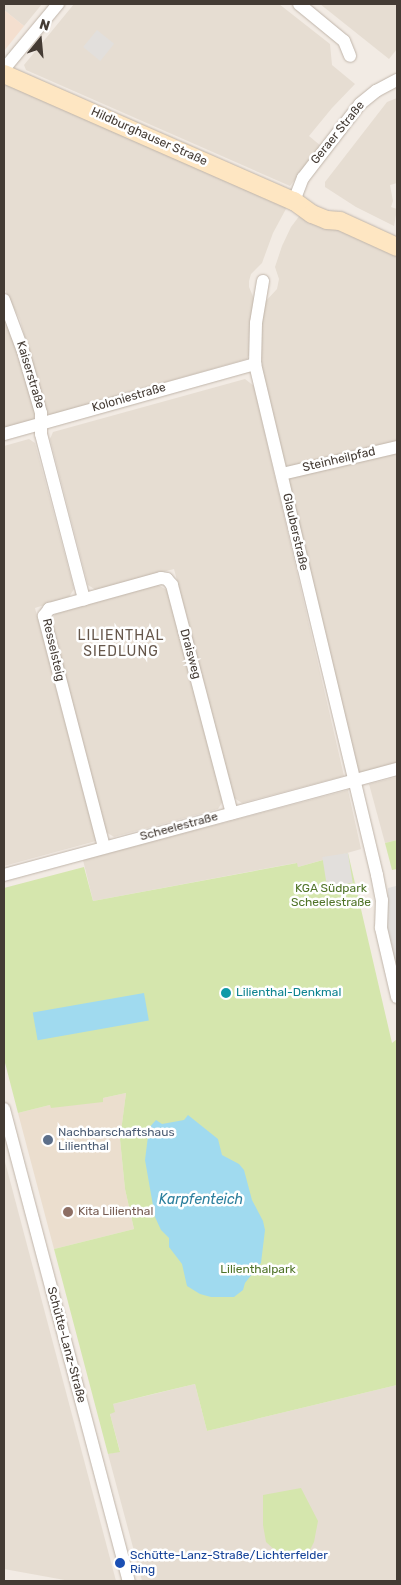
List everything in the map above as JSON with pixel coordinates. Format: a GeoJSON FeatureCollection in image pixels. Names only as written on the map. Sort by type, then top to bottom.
{"type":"FeatureCollection","features":[{"type":"Feature","properties":{"kind":"main road","name":"Hildburghauser Straße"},"geometry":{"type":"LineString","coordinates":[[4,74],[294,200],[312,214],[327,220],[340,221],[397,247]]}},
{"type":"Feature","properties":{"kind":"street"},"geometry":{"type":"LineString","coordinates":[[4,69],[58,4]]}},
{"type":"Feature","properties":{"kind":"street"},"geometry":{"type":"LineString","coordinates":[[299,4],[344,41],[350,56]]}},
{"type":"Feature","properties":{"kind":"street","name":"Geraer Straße"},"geometry":{"type":"LineString","coordinates":[[294,200],[303,178],[360,104],[376,91],[397,80]]}},
{"type":"Feature","properties":{"kind":"street","name":"Glauberstraße"},"geometry":{"type":"LineString","coordinates":[[264,281],[256,323],[255,364],[354,780]]}},
{"type":"Feature","properties":{"kind":"street","name":"Kaiserstraße"},"geometry":{"type":"LineString","coordinates":[[4,300],[23,350],[41,413],[42,423]]}},
{"type":"Feature","properties":{"kind":"street","name":"Koloniestraße"},"geometry":{"type":"LineString","coordinates":[[4,434],[255,364]]}},
{"type":"Feature","properties":{"kind":"street"},"geometry":{"type":"LineString","coordinates":[[42,423],[41,434],[84,600]]}},
{"type":"Feature","properties":{"kind":"street","name":"Steinheilpfad"},"geometry":{"type":"LineString","coordinates":[[282,474],[397,447]]}},
{"type":"Feature","properties":{"kind":"street","name":"Draisweg"},"geometry":{"type":"LineString","coordinates":[[84,600],[161,578],[167,579],[172,586],[232,813]]}},
{"type":"Feature","properties":{"kind":"street","name":"Resselsteig"},"geometry":{"type":"LineString","coordinates":[[84,600],[49,609],[44,616],[104,847]]}},
{"type":"Feature","properties":{"kind":"street","name":"Scheelestraße"},"geometry":{"type":"LineString","coordinates":[[4,875],[397,769]]}},
{"type":"Feature","properties":{"kind":"street"},"geometry":{"type":"LineString","coordinates":[[354,780],[382,900],[381,928],[397,997]]}},
{"type":"Feature","properties":{"kind":"street","name":"Schütte-Lanz-Straße"},"geometry":{"type":"LineString","coordinates":[[4,1109],[129,1581]]}},
{"type":"Feature","properties":{"kind":"shaded area"},"geometry":{"type":"Polygon","coordinates":[[[4,4],[42,4],[24,26],[4,10],[4,4]]]}},
{"type":"Feature","properties":{"kind":"shaded area"},"geometry":{"type":"Polygon","coordinates":[[[74,4],[279,4],[330,44],[332,65],[355,84],[309,136],[321,146],[290,186],[26,70],[24,65],[74,4]]]}},
{"type":"Feature","properties":{"kind":"shaded area"},"geometry":{"type":"Polygon","coordinates":[[[320,4],[397,4],[397,49],[389,59],[320,4]]]}},
{"type":"Feature","properties":{"kind":"shaded area"},"geometry":{"type":"Polygon","coordinates":[[[4,10],[24,26],[4,51],[4,10]]]}},
{"type":"Feature","properties":{"kind":"shaded area"},"geometry":{"type":"Polygon","coordinates":[[[97,30],[114,44],[100,61],[83,47],[97,30]]]}},
{"type":"Feature","properties":{"kind":"shaded area"},"geometry":{"type":"Polygon","coordinates":[[[4,84],[287,207],[273,233],[262,263],[251,274],[249,281],[249,287],[254,299],[249,355],[247,359],[50,415],[45,412],[20,320],[4,288],[4,84]]]}},
{"type":"Feature","properties":{"kind":"shaded area"},"geometry":{"type":"Polygon","coordinates":[[[397,98],[397,183],[390,185],[393,201],[391,207],[397,209],[394,226],[356,207],[325,187],[325,182],[387,102],[397,98]]]}},
{"type":"Feature","properties":{"kind":"shaded area"},"geometry":{"type":"Polygon","coordinates":[[[300,215],[348,231],[350,235],[397,252],[397,443],[286,467],[260,363],[261,323],[265,302],[277,289],[279,279],[275,267],[282,246],[291,227],[300,215]]]}},
{"type":"Feature","properties":{"kind":"shaded area"},"geometry":{"type":"Polygon","coordinates":[[[4,312],[36,415],[33,420],[4,428],[4,312]]]}},
{"type":"Feature","properties":{"kind":"shaded area"},"geometry":{"type":"Polygon","coordinates":[[[245,379],[254,386],[344,776],[242,803],[234,798],[174,569],[96,590],[88,585],[50,439],[53,432],[245,379]]]}},
{"type":"Feature","properties":{"kind":"shaded area"},"geometry":{"type":"Polygon","coordinates":[[[29,439],[35,443],[74,589],[69,597],[35,608],[96,841],[4,866],[4,446],[29,439]]]}},
{"type":"Feature","properties":{"kind":"shaded area"},"geometry":{"type":"Polygon","coordinates":[[[397,451],[397,765],[359,774],[288,478],[397,451]]]}},
{"type":"Feature","properties":{"kind":"shaded area"},"geometry":{"type":"Polygon","coordinates":[[[158,585],[167,590],[223,801],[218,809],[114,837],[106,832],[51,622],[55,614],[158,585]]]}},
{"type":"Feature","properties":{"kind":"shaded area"},"geometry":{"type":"Polygon","coordinates":[[[397,777],[397,840],[385,843],[369,784],[397,777]]]}},
{"type":"Feature","properties":{"kind":"shaded area"},"geometry":{"type":"Polygon","coordinates":[[[348,790],[361,849],[298,867],[296,863],[93,901],[83,860],[348,790]]]}},
{"type":"Feature","properties":{"kind":"shaded area"},"geometry":{"type":"Polygon","coordinates":[[[348,853],[353,883],[327,887],[322,857],[348,853]]]}},
{"type":"Feature","properties":{"kind":"shaded area"},"geometry":{"type":"Polygon","coordinates":[[[396,886],[397,973],[385,926],[388,888],[396,886]]]}},
{"type":"Feature","properties":{"kind":"shaded area","name":"Nachbarschaftshaus Lilienthal"},"geometry":{"type":"Polygon","coordinates":[[[126,1093],[120,1139],[125,1189],[134,1229],[54,1249],[18,1113],[50,1105],[103,1101],[103,1098],[126,1093]]]}},
{"type":"Feature","properties":{"kind":"shaded area"},"geometry":{"type":"Polygon","coordinates":[[[4,1158],[116,1581],[70,1581],[4,1569],[4,1158]]]}},
{"type":"Feature","properties":{"kind":"shaded area"},"geometry":{"type":"Polygon","coordinates":[[[195,1384],[207,1431],[397,1385],[397,1581],[142,1581],[108,1454],[120,1451],[110,1414],[113,1404],[195,1384]]]}},
{"type":"Feature","properties":{"kind":"green space","name":"KGA Südpark Scheelestraße"},"geometry":{"type":"Polygon","coordinates":[[[397,840],[397,869],[392,870],[385,843],[397,840]]]}},
{"type":"Feature","properties":{"kind":"green space","name":"Lilienthalpark"},"geometry":{"type":"Polygon","coordinates":[[[348,853],[392,1043],[397,1039],[397,1385],[207,1431],[195,1384],[153,1394],[113,1404],[115,1412],[110,1414],[120,1452],[108,1454],[54,1249],[134,1229],[125,1189],[120,1139],[126,1093],[103,1098],[103,1102],[51,1108],[50,1105],[18,1113],[4,1059],[4,888],[84,867],[93,901],[297,863],[298,867],[348,853]]]}},
{"type":"Feature","properties":{"kind":"green space"},"geometry":{"type":"Polygon","coordinates":[[[301,1488],[318,1521],[314,1542],[310,1550],[301,1556],[292,1558],[278,1553],[266,1542],[263,1525],[263,1495],[301,1488]]]}},
{"type":"Feature","properties":{"kind":"water"},"geometry":{"type":"Polygon","coordinates":[[[144,993],[149,1021],[38,1040],[33,1013],[144,993]]]}},
{"type":"Feature","properties":{"kind":"water","name":"Karpfenteich"},"geometry":{"type":"Polygon","coordinates":[[[188,1115],[218,1139],[222,1155],[239,1164],[244,1170],[252,1200],[263,1221],[265,1230],[261,1263],[245,1283],[243,1290],[234,1297],[211,1297],[200,1294],[187,1286],[182,1264],[169,1247],[169,1238],[161,1230],[155,1217],[145,1160],[147,1130],[156,1120],[162,1124],[184,1120],[188,1115]]]}},
{"type":"Feature","properties":{"kind":"place","name":"Lilienthal-Denkmal"},"geometry":{"type":"Point","coordinates":[226,993]}},
{"type":"Feature","properties":{"kind":"place","name":"Nachbarschaftshaus Lilienthal"},"geometry":{"type":"Point","coordinates":[48,1140]}},
{"type":"Feature","properties":{"kind":"place","name":"Kita Lilienthal"},"geometry":{"type":"Point","coordinates":[68,1212]}},
{"type":"Feature","properties":{"kind":"place","name":"Schütte-Lanz-Straße/Lichterfelder Ring"},"geometry":{"type":"Point","coordinates":[120,1563]}},
{"type":"Feature","properties":{"kind":"district","name":"LILIENTHAL SIEDLUNG"},"geometry":{"type":"Point","coordinates":[121,644]}}]}
